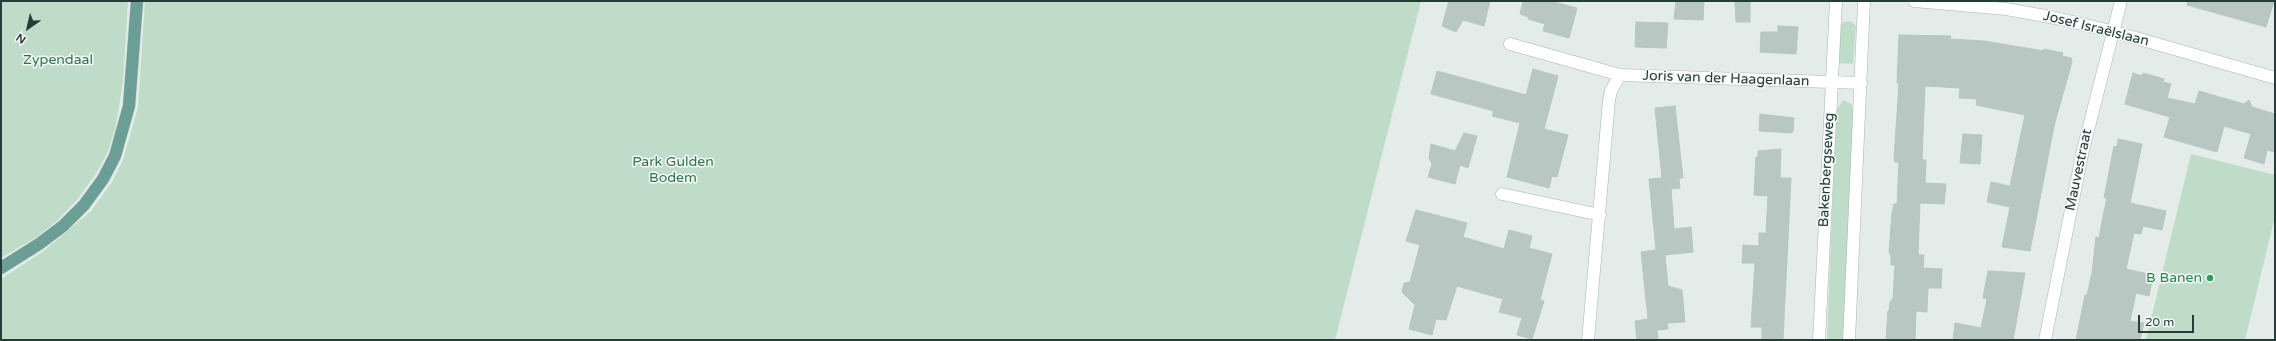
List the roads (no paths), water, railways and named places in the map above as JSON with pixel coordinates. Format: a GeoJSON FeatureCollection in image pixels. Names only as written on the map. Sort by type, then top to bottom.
{"type":"FeatureCollection","features":[{"type":"Feature","properties":{"kind":"main road"},"geometry":{"type":"LineString","coordinates":[[1,268],[39,244],[63,226],[84,205],[103,179],[115,156],[129,106],[137,1]]}},
{"type":"Feature","properties":{"kind":"street","name":"Bakenbergseweg"},"geometry":{"type":"LineString","coordinates":[[1819,340],[1836,1]]}},
{"type":"Feature","properties":{"kind":"street","name":"Bakenbergseweg"},"geometry":{"type":"LineString","coordinates":[[1849,340],[1864,1]]}},
{"type":"Feature","properties":{"kind":"street","name":"Josef Israëlslaan"},"geometry":{"type":"LineString","coordinates":[[1914,1],[2006,9],[2115,32],[2275,78]]}},
{"type":"Feature","properties":{"kind":"street","name":"Mauvestraat"},"geometry":{"type":"LineString","coordinates":[[2045,340],[2084,144],[2094,102],[2115,32],[2121,1]]}},
{"type":"Feature","properties":{"kind":"street","name":"Joris van der Haagenlaan"},"geometry":{"type":"LineString","coordinates":[[1510,44],[1620,75],[1861,82]]}},
{"type":"Feature","properties":{"kind":"street"},"geometry":{"type":"LineString","coordinates":[[1588,340],[1609,100],[1611,91],[1620,75]]}},
{"type":"Feature","properties":{"kind":"street"},"geometry":{"type":"LineString","coordinates":[[1502,194],[1600,215]]}},
{"type":"Feature","properties":{"kind":"place","name":"B Banen"},"geometry":{"type":"Point","coordinates":[2210,278]}},
{"type":"Feature","properties":{"kind":"park label","name":"Zypendaal"},"geometry":{"type":"Point","coordinates":[58,60]}},
{"type":"Feature","properties":{"kind":"park label","name":"Park Gulden Bodem"},"geometry":{"type":"Point","coordinates":[673,170]}}]}
